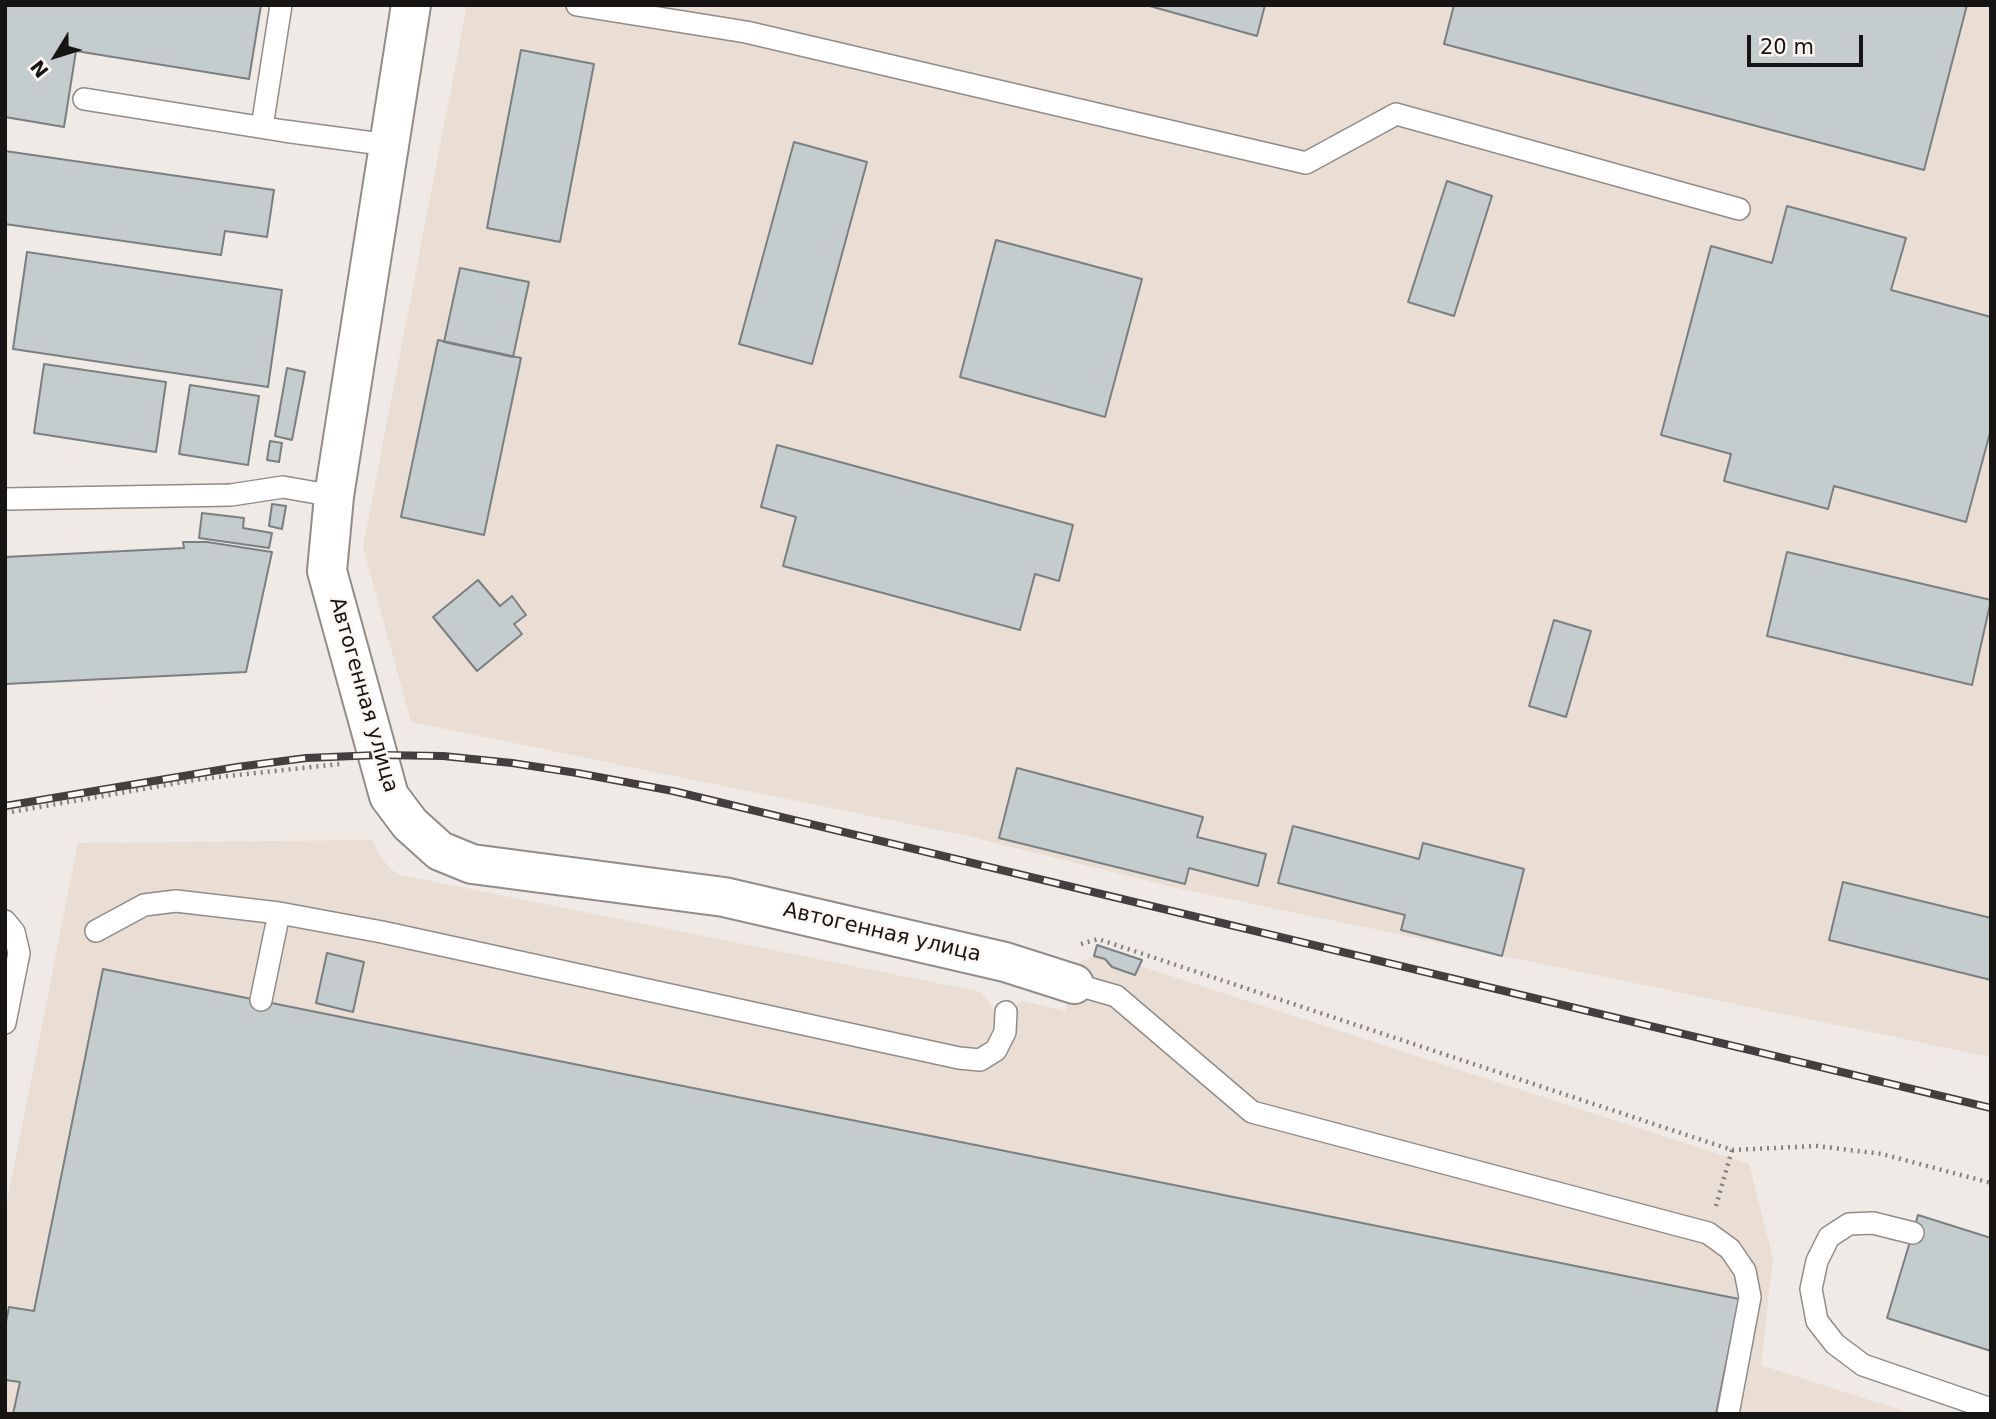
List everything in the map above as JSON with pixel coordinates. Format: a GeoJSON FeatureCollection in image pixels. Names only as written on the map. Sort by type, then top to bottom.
{"type":"FeatureCollection","features":[{"type":"Feature","properties":{"kind":"street","name":"Автогенная улица"},"geometry":{"type":"LineString","coordinates":[[411,5],[334,496],[327,571],[389,796],[410,824],[440,851],[472,864],[724,897],[1005,962],[1074,984]]}},
{"type":"Feature","properties":{"kind":"lane"},"geometry":{"type":"LineString","coordinates":[[262,127],[281,5]]}},
{"type":"Feature","properties":{"kind":"lane"},"geometry":{"type":"LineString","coordinates":[[577,5],[625,9],[746,32],[1306,163],[1396,114],[1739,209]]}},
{"type":"Feature","properties":{"kind":"lane"},"geometry":{"type":"LineString","coordinates":[[84,99],[389,145]]}},
{"type":"Feature","properties":{"kind":"lane"},"geometry":{"type":"LineString","coordinates":[[5,499],[231,495],[283,487],[334,496]]}},
{"type":"Feature","properties":{"kind":"lane"},"geometry":{"type":"LineString","coordinates":[[96,931],[144,905],[176,901],[279,913],[395,934],[959,1058],[980,1060],[996,1050],[1005,1032],[1006,1012]]}},
{"type":"Feature","properties":{"kind":"lane"},"geometry":{"type":"LineString","coordinates":[[261,1000],[279,913]]}},
{"type":"Feature","properties":{"kind":"lane"},"geometry":{"type":"LineString","coordinates":[[5,921],[14,932],[19,953],[5,1023]]}},
{"type":"Feature","properties":{"kind":"lane"},"geometry":{"type":"LineString","coordinates":[[1074,984],[1115,996],[1252,1112],[1708,1233],[1730,1249],[1745,1270],[1751,1297],[1728,1414]]}},
{"type":"Feature","properties":{"kind":"lane"},"geometry":{"type":"LineString","coordinates":[[1913,1233],[1873,1223],[1849,1224],[1829,1237],[1817,1261],[1811,1289],[1817,1321],[1835,1344],[1863,1365],[1991,1409]]}},
{"type":"Feature","properties":{"kind":"path"},"geometry":{"type":"LineString","coordinates":[[5,813],[201,779],[354,763],[381,764]]}},
{"type":"Feature","properties":{"kind":"path"},"geometry":{"type":"LineString","coordinates":[[1079,944],[1098,939],[1732,1150],[1817,1146],[1882,1154],[1991,1183]]}},
{"type":"Feature","properties":{"kind":"path"},"geometry":{"type":"LineString","coordinates":[[1708,1233],[1732,1150]]}},
{"type":"Feature","properties":{"kind":"shaded area"},"geometry":{"type":"Polygon","coordinates":[[[467,5],[1991,5],[1991,1057],[1181,889],[963,835],[411,722],[363,547],[467,5]]]}},
{"type":"Feature","properties":{"kind":"shaded area"},"geometry":{"type":"Polygon","coordinates":[[[373,840],[376,850],[390,869],[401,875],[981,992],[997,1013],[1006,1012],[1023,1001],[1065,1011],[1079,962],[1094,956],[1097,945],[1142,960],[1140,966],[1749,1164],[1773,1258],[1761,1365],[1913,1414],[5,1414],[5,1212],[78,843],[373,840]]]}},
{"type":"Feature","properties":{"kind":"building"},"geometry":{"type":"Polygon","coordinates":[[[5,5],[261,5],[249,79],[76,51],[64,127],[5,117],[5,5]]]}},
{"type":"Feature","properties":{"kind":"building"},"geometry":{"type":"Polygon","coordinates":[[[1146,5],[1265,5],[1257,36],[1146,5]]]}},
{"type":"Feature","properties":{"kind":"building"},"geometry":{"type":"Polygon","coordinates":[[[1454,5],[1967,5],[1924,170],[1444,44],[1454,5]]]}},
{"type":"Feature","properties":{"kind":"building"},"geometry":{"type":"Polygon","coordinates":[[[521,50],[594,64],[560,242],[487,228],[521,50]]]}},
{"type":"Feature","properties":{"kind":"building"},"geometry":{"type":"Polygon","coordinates":[[[794,142],[867,162],[812,364],[739,344],[794,142]]]}},
{"type":"Feature","properties":{"kind":"building"},"geometry":{"type":"Polygon","coordinates":[[[5,151],[274,190],[267,237],[225,231],[221,255],[5,224],[5,151]]]}},
{"type":"Feature","properties":{"kind":"building"},"geometry":{"type":"Polygon","coordinates":[[[1447,181],[1492,196],[1454,316],[1408,302],[1447,181]]]}},
{"type":"Feature","properties":{"kind":"building"},"geometry":{"type":"Polygon","coordinates":[[[1787,206],[1906,238],[1891,290],[1991,317],[1991,429],[1966,522],[1834,486],[1828,509],[1724,481],[1731,454],[1661,435],[1711,246],[1772,263],[1787,206]]]}},
{"type":"Feature","properties":{"kind":"building"},"geometry":{"type":"Polygon","coordinates":[[[996,240],[1142,279],[1105,417],[960,377],[996,240]]]}},
{"type":"Feature","properties":{"kind":"building"},"geometry":{"type":"Polygon","coordinates":[[[27,252],[282,290],[268,387],[13,349],[27,252]]]}},
{"type":"Feature","properties":{"kind":"building"},"geometry":{"type":"Polygon","coordinates":[[[460,268],[529,282],[513,357],[444,342],[460,268]]]}},
{"type":"Feature","properties":{"kind":"building"},"geometry":{"type":"Polygon","coordinates":[[[438,340],[521,358],[484,535],[401,517],[438,340]]]}},
{"type":"Feature","properties":{"kind":"building"},"geometry":{"type":"Polygon","coordinates":[[[44,364],[166,382],[156,452],[34,433],[44,364]]]}},
{"type":"Feature","properties":{"kind":"building"},"geometry":{"type":"Polygon","coordinates":[[[287,368],[305,372],[292,440],[275,436],[287,368]]]}},
{"type":"Feature","properties":{"kind":"building"},"geometry":{"type":"Polygon","coordinates":[[[190,385],[259,396],[248,465],[179,454],[190,385]]]}},
{"type":"Feature","properties":{"kind":"building"},"geometry":{"type":"Polygon","coordinates":[[[270,441],[282,443],[279,462],[267,460],[270,441]]]}},
{"type":"Feature","properties":{"kind":"building"},"geometry":{"type":"Polygon","coordinates":[[[777,445],[1073,525],[1059,581],[1035,574],[1020,630],[783,566],[796,517],[761,507],[777,445]]]}},
{"type":"Feature","properties":{"kind":"building"},"geometry":{"type":"Polygon","coordinates":[[[272,504],[286,506],[282,529],[269,526],[272,504]]]}},
{"type":"Feature","properties":{"kind":"building"},"geometry":{"type":"Polygon","coordinates":[[[202,513],[244,518],[243,528],[272,533],[269,548],[199,538],[202,513]]]}},
{"type":"Feature","properties":{"kind":"building"},"geometry":{"type":"Polygon","coordinates":[[[183,542],[207,542],[272,552],[246,672],[5,684],[5,557],[184,548],[183,542]]]}},
{"type":"Feature","properties":{"kind":"building"},"geometry":{"type":"Polygon","coordinates":[[[1787,552],[1991,600],[1972,685],[1767,636],[1787,552]]]}},
{"type":"Feature","properties":{"kind":"building"},"geometry":{"type":"Polygon","coordinates":[[[478,580],[500,606],[512,596],[526,615],[514,624],[522,634],[477,671],[433,617],[478,580]]]}},
{"type":"Feature","properties":{"kind":"building"},"geometry":{"type":"Polygon","coordinates":[[[1554,620],[1591,631],[1566,717],[1529,706],[1554,620]]]}},
{"type":"Feature","properties":{"kind":"building"},"geometry":{"type":"Polygon","coordinates":[[[1017,768],[1203,817],[1197,837],[1266,854],[1258,886],[1189,868],[1185,884],[999,838],[1017,768]]]}},
{"type":"Feature","properties":{"kind":"building"},"geometry":{"type":"Polygon","coordinates":[[[1293,826],[1419,859],[1423,843],[1524,869],[1502,956],[1401,930],[1405,915],[1278,883],[1293,826]]]}},
{"type":"Feature","properties":{"kind":"building"},"geometry":{"type":"Polygon","coordinates":[[[1843,882],[1991,918],[1991,980],[1829,940],[1843,882]]]}},
{"type":"Feature","properties":{"kind":"building"},"geometry":{"type":"Polygon","coordinates":[[[1097,945],[1142,960],[1135,975],[1112,967],[1105,959],[1094,956],[1097,945]]]}},
{"type":"Feature","properties":{"kind":"building"},"geometry":{"type":"Polygon","coordinates":[[[327,953],[364,962],[353,1012],[316,1003],[327,953]]]}},
{"type":"Feature","properties":{"kind":"building"},"geometry":{"type":"Polygon","coordinates":[[[103,969],[1739,1299],[1716,1414],[13,1414],[20,1382],[5,1380],[5,1327],[9,1307],[34,1311],[103,969]]]}},
{"type":"Feature","properties":{"kind":"building"},"geometry":{"type":"Polygon","coordinates":[[[1918,1215],[1991,1238],[1991,1351],[1887,1318],[1918,1215]]]}},
{"type":"Feature","properties":{"kind":"railway"},"geometry":{"type":"LineString","coordinates":[[5,806],[306,758],[443,756],[512,763],[673,791],[1991,1108]]}}]}
